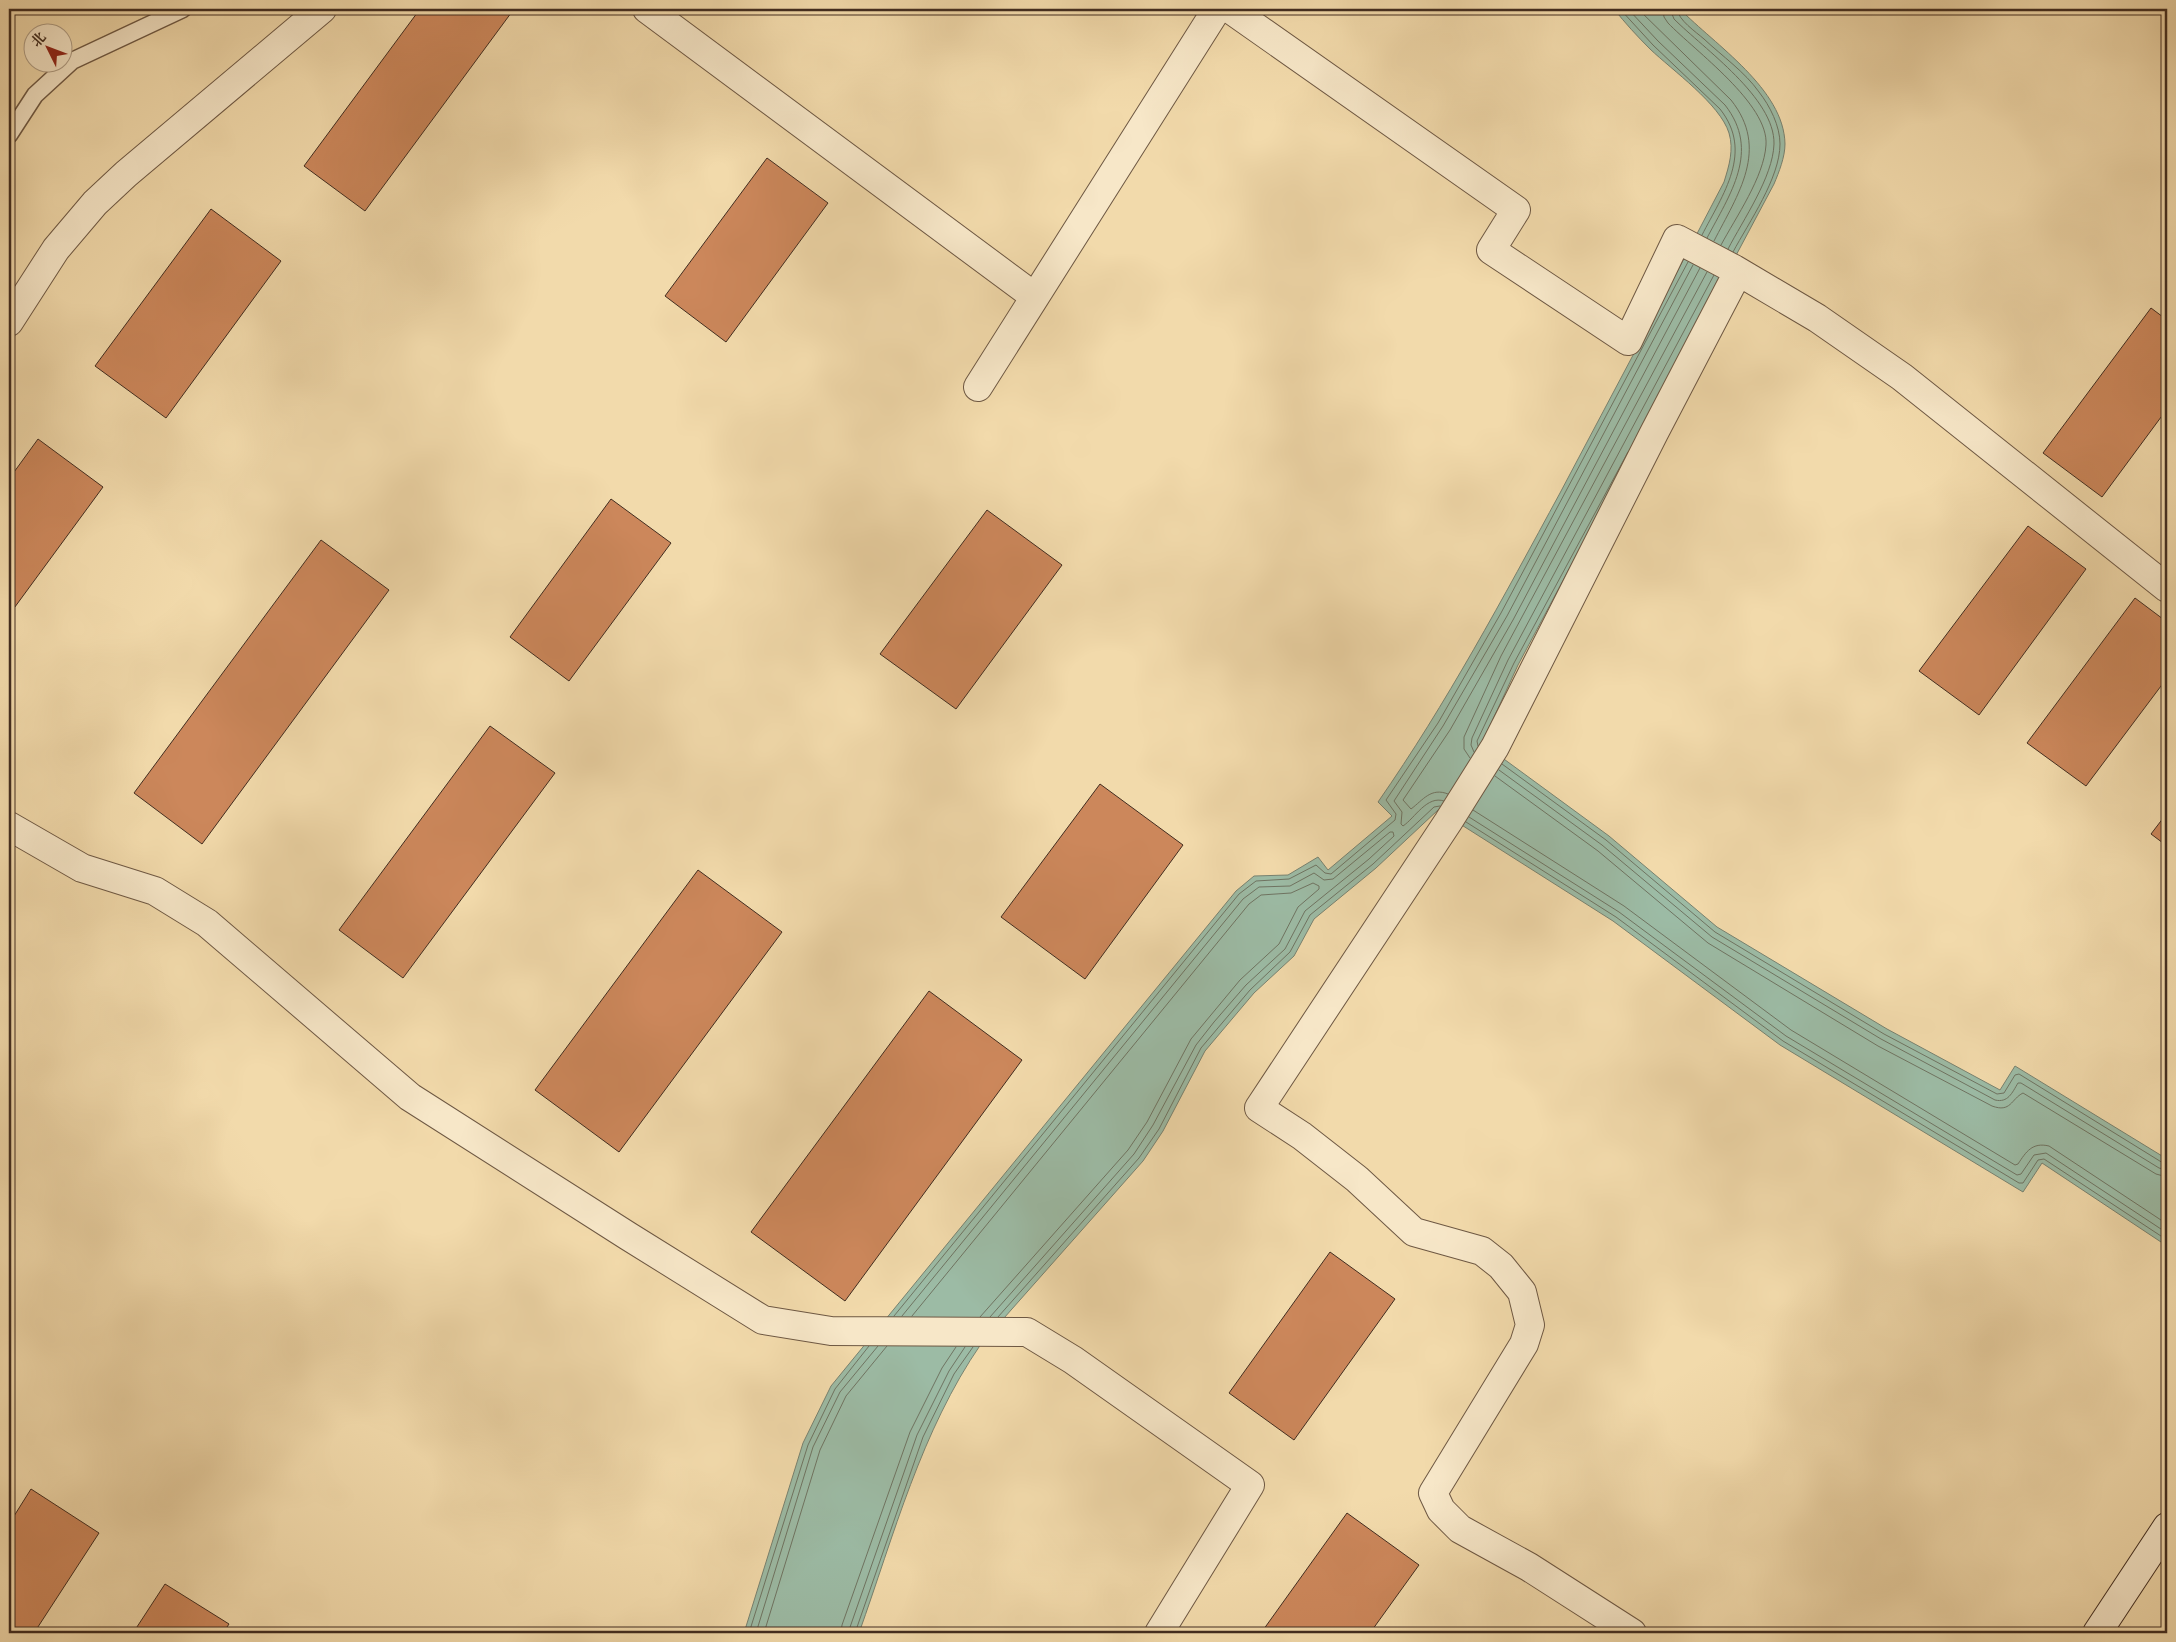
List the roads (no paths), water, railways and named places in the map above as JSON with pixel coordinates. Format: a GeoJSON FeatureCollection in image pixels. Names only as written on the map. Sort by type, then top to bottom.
{"type":"FeatureCollection","features":[{"type":"Feature","properties":{"kind":"street"},"geometry":{"type":"LineString","coordinates":[[9,322],[56,249],[95,203],[126,174],[322,9]]}},
{"type":"Feature","properties":{"kind":"street"},"geometry":{"type":"LineString","coordinates":[[647,9],[1035,297]]}},
{"type":"Feature","properties":{"kind":"street"},"geometry":{"type":"LineString","coordinates":[[978,387],[1217,9]]}},
{"type":"Feature","properties":{"kind":"street"},"geometry":{"type":"LineString","coordinates":[[1230,9],[1516,210],[1491,250],[1628,342],[1677,240],[1686,244],[1817,318],[1902,377],[2167,588]]}},
{"type":"Feature","properties":{"kind":"street"},"geometry":{"type":"LineString","coordinates":[[1632,1633],[1529,1567],[1460,1530],[1441,1510],[1433,1492],[1524,1344],[1530,1325],[1522,1292],[1502,1266],[1482,1251],[1414,1232],[1357,1179],[1302,1136],[1259,1108],[1448,822],[1495,747],[1736,271]]}},
{"type":"Feature","properties":{"kind":"street"},"geometry":{"type":"LineString","coordinates":[[9,826],[82,868],[155,891],[207,923],[410,1097],[763,1320],[830,1331],[1027,1332],[1073,1360],[1250,1485],[1158,1633]]}},
{"type":"Feature","properties":{"kind":"street"},"geometry":{"type":"LineString","coordinates":[[2096,1633],[2167,1527]]}},
{"type":"Feature","properties":{"kind":"lane"},"geometry":{"type":"LineString","coordinates":[[9,135],[35,95],[72,61],[183,9]]}},
{"type":"Feature","properties":{"kind":"water"},"geometry":{"type":"Polygon","coordinates":[[[1614,9],[1680,9],[1745,69],[1761,87],[1773,105],[1782,124],[1785,144],[1784,154],[1774,184],[1518,665],[1482,743],[1609,836],[1717,927],[1887,1029],[2000,1090],[2015,1066],[2167,1159],[2167,1246],[2042,1163],[2023,1192],[1780,1045],[1613,921],[1438,810],[1376,868],[1314,919],[1294,956],[1254,993],[1205,1051],[1163,1131],[1143,1161],[981,1344],[960,1377],[925,1448],[897,1521],[859,1633],[744,1633],[803,1443],[831,1386],[1236,891],[1254,876],[1288,875],[1318,857],[1328,870],[1392,816],[1378,802],[1428,727],[1474,650],[1560,493],[1704,221],[1728,170],[1731,152],[1730,139],[1724,122],[1706,99],[1650,49],[1614,9]]]}}]}
